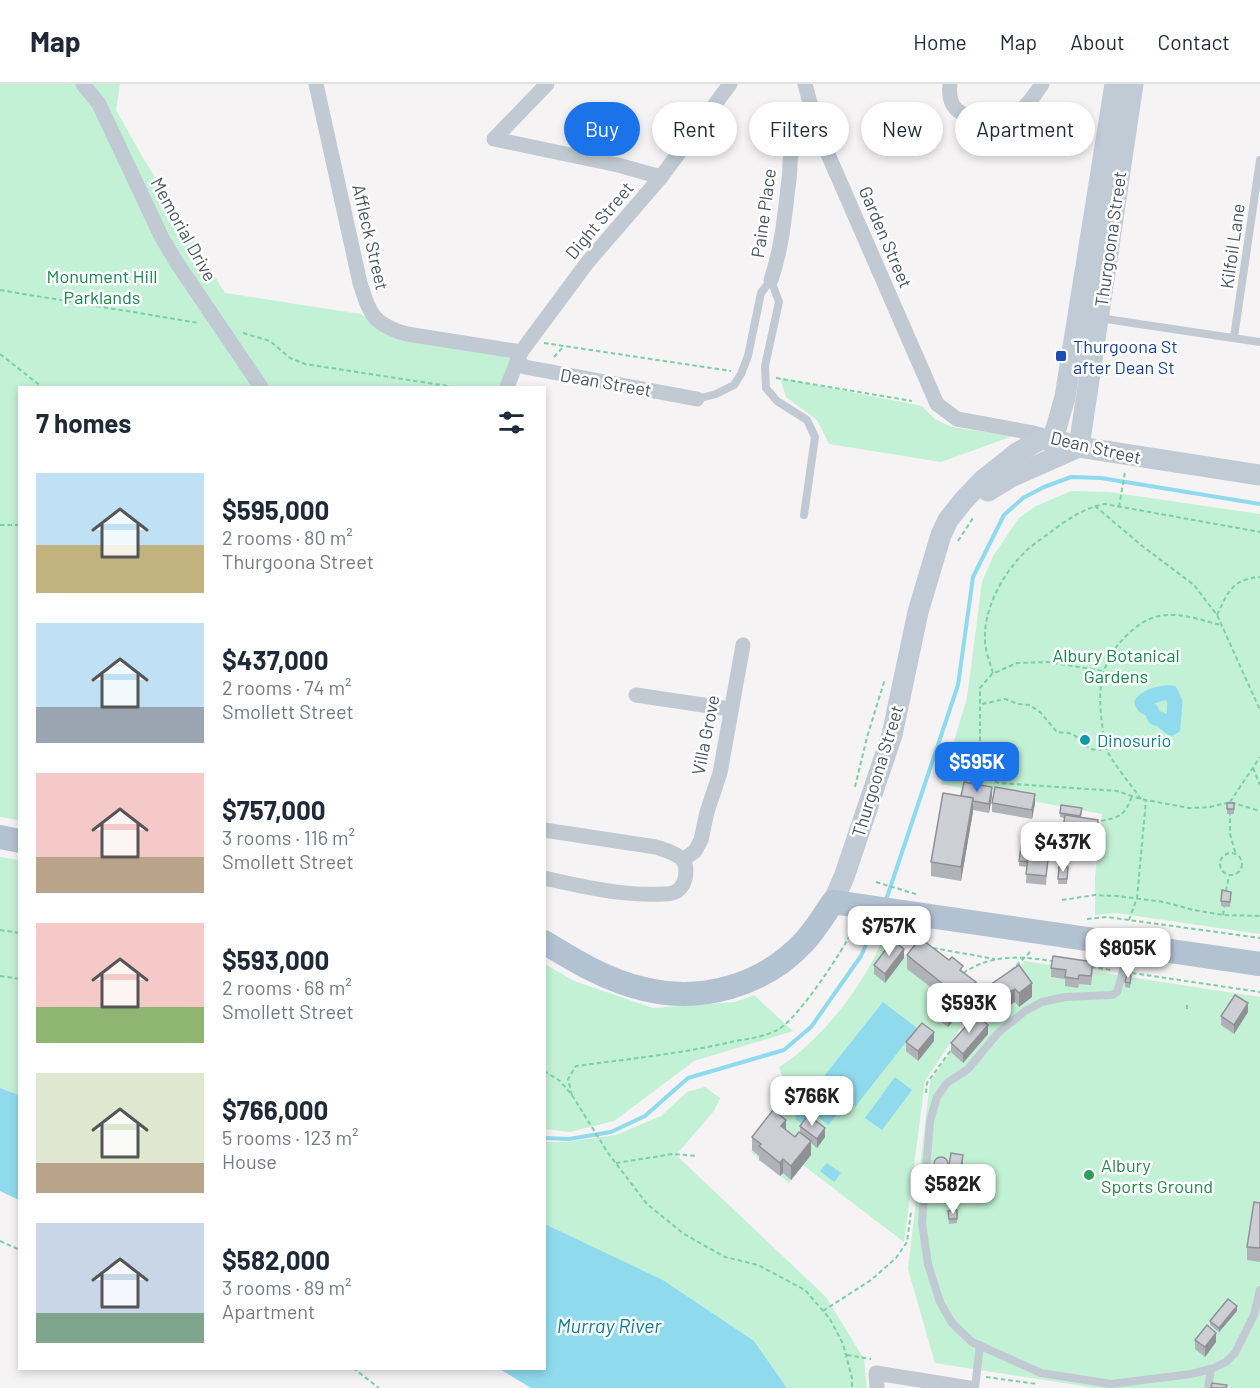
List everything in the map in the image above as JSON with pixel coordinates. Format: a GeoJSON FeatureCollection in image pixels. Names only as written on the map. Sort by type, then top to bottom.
{"type":"FeatureCollection","features":[{"type":"Feature","properties":{"kind":"main road","name":"Thurgoona Street"},"geometry":{"type":"LineString","coordinates":[[931,568],[957,524],[988,491],[1011,477],[1079,447],[1089,316],[1115,84]]}},
{"type":"Feature","properties":{"kind":"main road","name":"Thurgoona Street"},"geometry":{"type":"LineString","coordinates":[[833,902],[844,877],[892,735],[914,631],[944,528],[956,509],[971,492],[1017,453],[1040,440],[1053,439],[1089,316],[1133,84]]}},
{"type":"Feature","properties":{"kind":"main road","name":"Dean Street"},"geometry":{"type":"LineString","coordinates":[[1053,439],[1079,447],[1260,476]]}},
{"type":"Feature","properties":{"kind":"main road"},"geometry":{"type":"LineString","coordinates":[[0,837],[18,841]]}},
{"type":"Feature","properties":{"kind":"main road"},"geometry":{"type":"LineString","coordinates":[[546,943],[592,970],[644,989],[672,994],[696,994],[721,990],[747,982],[787,958],[804,942],[833,902],[865,906],[903,900],[1127,945],[1260,964]]}},
{"type":"Feature","properties":{"kind":"street","name":"Memorial Drive"},"geometry":{"type":"LineString","coordinates":[[83,84],[99,104],[162,237],[177,263],[260,386]]}},
{"type":"Feature","properties":{"kind":"street","name":"Affleck Street"},"geometry":{"type":"LineString","coordinates":[[316,84],[360,283],[368,310],[376,321],[389,329],[407,334],[522,351]]}},
{"type":"Feature","properties":{"kind":"street"},"geometry":{"type":"LineString","coordinates":[[547,84],[494,139],[618,165],[661,177]]}},
{"type":"Feature","properties":{"kind":"street","name":"Dight Street"},"geometry":{"type":"LineString","coordinates":[[522,351],[587,263],[661,177],[730,84]]}},
{"type":"Feature","properties":{"kind":"street","name":"Garden Street"},"geometry":{"type":"LineString","coordinates":[[805,84],[810,102]]}},
{"type":"Feature","properties":{"kind":"street"},"geometry":{"type":"LineString","coordinates":[[950,84],[949,95],[957,111],[970,117],[1005,120],[1021,110],[1042,84]]}},
{"type":"Feature","properties":{"kind":"street","name":"Paine Place"},"geometry":{"type":"LineString","coordinates":[[771,280],[783,225],[790,156]]}},
{"type":"Feature","properties":{"kind":"street","name":"Garden Street"},"geometry":{"type":"LineString","coordinates":[[829,156],[937,404]]}},
{"type":"Feature","properties":{"kind":"street"},"geometry":{"type":"LineString","coordinates":[[507,386],[522,351]]}},
{"type":"Feature","properties":{"kind":"street","name":"Dean Street"},"geometry":{"type":"LineString","coordinates":[[522,351],[525,367],[697,399]]}},
{"type":"Feature","properties":{"kind":"street","name":"Dean Street"},"geometry":{"type":"LineString","coordinates":[[937,404],[957,419],[1053,439]]}},
{"type":"Feature","properties":{"kind":"street","name":"Villa Grove"},"geometry":{"type":"LineString","coordinates":[[683,860],[695,851],[701,840],[707,812],[720,773],[743,645]]}},
{"type":"Feature","properties":{"kind":"street"},"geometry":{"type":"LineString","coordinates":[[636,695],[730,709]]}},
{"type":"Feature","properties":{"kind":"street"},"geometry":{"type":"LineString","coordinates":[[546,830],[671,851],[683,860],[687,872],[677,892],[666,894],[606,891],[546,878]]}},
{"type":"Feature","properties":{"kind":"street"},"geometry":{"type":"LineString","coordinates":[[877,1388],[876,1373],[969,1388]]}},
{"type":"Feature","properties":{"kind":"lane","name":"Kilfoil Lane"},"geometry":{"type":"LineString","coordinates":[[1234,337],[1260,160]]}},
{"type":"Feature","properties":{"kind":"lane","name":"Paine Place"},"geometry":{"type":"LineString","coordinates":[[739,377],[748,356],[761,292],[771,280]]}},
{"type":"Feature","properties":{"kind":"lane","name":"Paine Place"},"geometry":{"type":"LineString","coordinates":[[771,280],[778,302],[765,366],[766,388],[777,401],[807,420],[815,437],[804,515]]}},
{"type":"Feature","properties":{"kind":"lane"},"geometry":{"type":"LineString","coordinates":[[1089,316],[1260,342]]}},
{"type":"Feature","properties":{"kind":"lane"},"geometry":{"type":"LineString","coordinates":[[697,399],[716,394],[734,385],[739,377]]}},
{"type":"Feature","properties":{"kind":"lane"},"geometry":{"type":"LineString","coordinates":[[1127,945],[1123,971],[1115,994],[1065,997],[1042,1002],[1025,1011],[998,1033],[968,1069],[947,1083],[937,1097],[930,1121],[922,1223],[928,1264],[940,1302],[952,1323],[972,1342],[1041,1373],[1111,1384],[1191,1374],[1226,1362],[1235,1353],[1254,1315],[1260,1290]]}},
{"type":"Feature","properties":{"kind":"lane"},"geometry":{"type":"LineString","coordinates":[[975,1388],[980,1345]]}},
{"type":"Feature","properties":{"kind":"lane"},"geometry":{"type":"LineString","coordinates":[[1208,1388],[1211,1369]]}},
{"type":"Feature","properties":{"kind":"path"},"geometry":{"type":"LineString","coordinates":[[0,290],[200,323]]}},
{"type":"Feature","properties":{"kind":"path"},"geometry":{"type":"LineString","coordinates":[[237,332],[270,341],[291,358],[305,364],[448,386]]}},
{"type":"Feature","properties":{"kind":"path"},"geometry":{"type":"LineString","coordinates":[[522,351],[731,371],[739,377]]}},
{"type":"Feature","properties":{"kind":"path"},"geometry":{"type":"LineString","coordinates":[[0,354],[41,386]]}},
{"type":"Feature","properties":{"kind":"path"},"geometry":{"type":"LineString","coordinates":[[778,379],[912,401]]}},
{"type":"Feature","properties":{"kind":"path"},"geometry":{"type":"LineString","coordinates":[[1119,507],[1125,472]]}},
{"type":"Feature","properties":{"kind":"path"},"geometry":{"type":"LineString","coordinates":[[993,674],[986,651],[987,620],[994,596],[1014,564],[1026,550],[1072,516],[1105,504],[1260,532]]}},
{"type":"Feature","properties":{"kind":"path"},"geometry":{"type":"LineString","coordinates":[[1095,506],[1194,585],[1217,615],[1260,710]]}},
{"type":"Feature","properties":{"kind":"path"},"geometry":{"type":"LineString","coordinates":[[953,550],[974,517]]}},
{"type":"Feature","properties":{"kind":"path"},"geometry":{"type":"LineString","coordinates":[[0,525],[18,525]]}},
{"type":"Feature","properties":{"kind":"path"},"geometry":{"type":"LineString","coordinates":[[1217,615],[1231,588],[1242,580],[1260,577]]}},
{"type":"Feature","properties":{"kind":"path"},"geometry":{"type":"LineString","coordinates":[[1141,800],[1106,748],[1099,696],[1102,671],[1106,661],[1118,643],[1134,628],[1150,618],[1183,615],[1221,625]]}},
{"type":"Feature","properties":{"kind":"path"},"geometry":{"type":"LineString","coordinates":[[1102,671],[1048,662],[1017,663],[993,674],[980,688],[980,754],[984,777],[999,783],[1118,792],[1141,800],[1189,808],[1210,807],[1230,802],[1260,811]]}},
{"type":"Feature","properties":{"kind":"path"},"geometry":{"type":"LineString","coordinates":[[852,796],[886,675]]}},
{"type":"Feature","properties":{"kind":"path"},"geometry":{"type":"LineString","coordinates":[[981,704],[1005,699],[1018,704],[1030,705],[1041,713],[1057,732],[1069,733],[1085,746],[1095,750],[1106,748]]}},
{"type":"Feature","properties":{"kind":"path"},"geometry":{"type":"LineString","coordinates":[[1236,855],[1229,854],[1221,861],[1221,868],[1229,875],[1241,870],[1241,860],[1236,855],[1230,834],[1230,802],[1260,757]]}},
{"type":"Feature","properties":{"kind":"path"},"geometry":{"type":"LineString","coordinates":[[1253,768],[1260,785]]}},
{"type":"Feature","properties":{"kind":"path"},"geometry":{"type":"LineString","coordinates":[[1101,821],[1118,818],[1126,811],[1132,796]]}},
{"type":"Feature","properties":{"kind":"path"},"geometry":{"type":"LineString","coordinates":[[1129,920],[1137,898],[1146,800]]}},
{"type":"Feature","properties":{"kind":"path"},"geometry":{"type":"LineString","coordinates":[[1223,915],[1229,875]]}},
{"type":"Feature","properties":{"kind":"path"},"geometry":{"type":"LineString","coordinates":[[876,882],[903,900]]}},
{"type":"Feature","properties":{"kind":"path"},"geometry":{"type":"LineString","coordinates":[[1062,900],[1095,895],[1137,898],[1223,915],[1260,916]]}},
{"type":"Feature","properties":{"kind":"path"},"geometry":{"type":"LineString","coordinates":[[1081,920],[1107,917],[1260,939]]}},
{"type":"Feature","properties":{"kind":"path"},"geometry":{"type":"LineString","coordinates":[[572,1095],[568,1079],[576,1066],[691,1051],[756,1037],[780,1028],[793,1016],[828,971],[853,929],[957,954],[996,959],[1025,957],[1058,962]]}},
{"type":"Feature","properties":{"kind":"path"},"geometry":{"type":"LineString","coordinates":[[0,930],[18,933]]}},
{"type":"Feature","properties":{"kind":"path"},"geometry":{"type":"LineString","coordinates":[[958,976],[996,959]]}},
{"type":"Feature","properties":{"kind":"path"},"geometry":{"type":"LineString","coordinates":[[1090,967],[1260,992]]}},
{"type":"Feature","properties":{"kind":"path"},"geometry":{"type":"LineString","coordinates":[[0,976],[18,979]]}},
{"type":"Feature","properties":{"kind":"path"},"geometry":{"type":"LineString","coordinates":[[1186,1009],[1187,1005]]}},
{"type":"Feature","properties":{"kind":"path"},"geometry":{"type":"LineString","coordinates":[[546,1072],[560,1081],[572,1095],[604,1147],[647,1204],[684,1234],[725,1257],[758,1265],[805,1290],[830,1319],[843,1344],[852,1378],[852,1388]]}},
{"type":"Feature","properties":{"kind":"path"},"geometry":{"type":"LineString","coordinates":[[616,1163],[673,1154],[697,1156]]}},
{"type":"Feature","properties":{"kind":"path"},"geometry":{"type":"LineString","coordinates":[[0,1241],[18,1249]]}},
{"type":"Feature","properties":{"kind":"path"},"geometry":{"type":"LineString","coordinates":[[823,1311],[871,1280],[896,1258]]}},
{"type":"Feature","properties":{"kind":"path"},"geometry":{"type":"LineString","coordinates":[[356,1370],[379,1388]]}},
{"type":"Feature","properties":{"kind":"green space","name":"Monument Hill Parklands"},"geometry":{"type":"Polygon","coordinates":[[[0,84],[120,84],[116,110],[225,293],[361,314],[392,337],[519,354],[505,386],[18,386],[18,820],[0,817],[0,84]]]}},
{"type":"Feature","properties":{"kind":"green space"},"geometry":{"type":"Polygon","coordinates":[[[780,378],[922,406],[935,419],[952,427],[1013,436],[941,462],[829,444],[817,420],[786,397],[780,378]]]}},
{"type":"Feature","properties":{"kind":"green space","name":"Albury Botanical Gardens"},"geometry":{"type":"Polygon","coordinates":[[[1071,491],[1109,492],[1260,514],[1260,934],[1116,913],[1095,915],[1095,877],[1102,814],[941,784],[967,698],[982,582],[993,556],[1019,518],[1036,506],[1071,491]]]}},
{"type":"Feature","properties":{"kind":"green space"},"geometry":{"type":"Polygon","coordinates":[[[0,857],[18,860],[18,1095],[0,1088],[0,857]]]}},
{"type":"Feature","properties":{"kind":"green space"},"geometry":{"type":"Polygon","coordinates":[[[883,938],[911,960],[922,947],[982,995],[925,1081],[904,1242],[803,1165],[789,1183],[751,1152],[766,1133],[761,1129],[780,1102],[786,1087],[779,1067],[810,1043],[840,1010],[865,974],[883,938]]]}},
{"type":"Feature","properties":{"kind":"green space","name":"Albury Sports Ground"},"geometry":{"type":"Polygon","coordinates":[[[1025,961],[1260,997],[1260,1388],[1096,1388],[935,1363],[908,1269],[930,1082],[979,1010],[1025,961]]]}},
{"type":"Feature","properties":{"kind":"green space"},"geometry":{"type":"Polygon","coordinates":[[[546,965],[574,981],[653,1008],[735,1002],[754,995],[793,1031],[694,1061],[614,1121],[570,1132],[546,1129],[546,965]]]}},
{"type":"Feature","properties":{"kind":"green space"},"geometry":{"type":"Polygon","coordinates":[[[705,1087],[720,1098],[714,1111],[676,1155],[826,1297],[864,1359],[867,1388],[787,1388],[754,1341],[663,1280],[546,1224],[546,1142],[566,1142],[616,1135],[661,1116],[687,1092],[705,1087]]]}},
{"type":"Feature","properties":{"kind":"water"},"geometry":{"type":"Polygon","coordinates":[[[883,1002],[917,1028],[855,1107],[821,1080],[883,1002]]]}},
{"type":"Feature","properties":{"kind":"water"},"geometry":{"type":"Polygon","coordinates":[[[895,1077],[912,1090],[882,1130],[865,1118],[895,1077]]]}},
{"type":"Feature","properties":{"kind":"water"},"geometry":{"type":"Polygon","coordinates":[[[0,1088],[18,1095],[18,1200],[0,1191],[0,1088]]]}},
{"type":"Feature","properties":{"kind":"water"},"geometry":{"type":"Polygon","coordinates":[[[813,1089],[840,1111],[828,1125],[815,1114],[810,1121],[803,1124],[797,1121],[796,1112],[813,1089]]]}},
{"type":"Feature","properties":{"kind":"water"},"geometry":{"type":"Polygon","coordinates":[[[827,1163],[841,1173],[834,1182],[820,1171],[827,1163]]]}},
{"type":"Feature","properties":{"kind":"water","name":"Murray River"},"geometry":{"type":"Polygon","coordinates":[[[546,1224],[663,1280],[754,1341],[787,1388],[531,1388],[501,1370],[546,1370],[546,1224]]]}},
{"type":"Feature","properties":{"kind":"building"},"geometry":{"type":"Polygon","coordinates":[[[964,782],[992,787],[989,804],[961,796],[964,782]]]}},
{"type":"Feature","properties":{"kind":"building"},"geometry":{"type":"Polygon","coordinates":[[[995,787],[1035,794],[1032,810],[992,803],[995,787]]]}},
{"type":"Feature","properties":{"kind":"building"},"geometry":{"type":"Polygon","coordinates":[[[943,793],[973,798],[961,867],[931,862],[943,793]]]}},
{"type":"Feature","properties":{"kind":"building"},"geometry":{"type":"Polygon","coordinates":[[[1227,803],[1234,803],[1234,809],[1227,809],[1227,803]]]}},
{"type":"Feature","properties":{"kind":"building"},"geometry":{"type":"Polygon","coordinates":[[[1061,805],[1082,808],[1080,816],[1060,813],[1061,805]]]}},
{"type":"Feature","properties":{"kind":"building"},"geometry":{"type":"Polygon","coordinates":[[[1065,815],[1098,820],[1097,832],[1093,831],[1092,840],[1062,836],[1065,815]]]}},
{"type":"Feature","properties":{"kind":"building"},"geometry":{"type":"Polygon","coordinates":[[[1037,824],[1051,826],[1049,841],[1035,839],[1037,824]]]}},
{"type":"Feature","properties":{"kind":"building"},"geometry":{"type":"Polygon","coordinates":[[[1022,841],[1049,844],[1047,860],[1028,858],[1027,862],[1019,861],[1022,841]]]}},
{"type":"Feature","properties":{"kind":"building"},"geometry":{"type":"Polygon","coordinates":[[[1028,858],[1048,860],[1046,876],[1026,874],[1028,858]]]}},
{"type":"Feature","properties":{"kind":"building"},"geometry":{"type":"Polygon","coordinates":[[[1059,867],[1068,867],[1067,879],[1058,879],[1059,867]]]}},
{"type":"Feature","properties":{"kind":"building"},"geometry":{"type":"Polygon","coordinates":[[[1222,890],[1231,892],[1230,902],[1221,901],[1222,890]]]}},
{"type":"Feature","properties":{"kind":"building"},"geometry":{"type":"Polygon","coordinates":[[[920,938],[949,960],[952,957],[963,966],[960,970],[976,982],[948,1013],[930,1000],[943,984],[907,955],[920,938]]]}},
{"type":"Feature","properties":{"kind":"building"},"geometry":{"type":"Polygon","coordinates":[[[893,940],[904,949],[885,974],[874,965],[893,940]]]}},
{"type":"Feature","properties":{"kind":"building"},"geometry":{"type":"Polygon","coordinates":[[[1053,956],[1093,962],[1091,976],[1079,975],[1078,979],[1065,977],[1066,970],[1051,968],[1053,956]]]}},
{"type":"Feature","properties":{"kind":"building"},"geometry":{"type":"Polygon","coordinates":[[[1019,965],[1032,983],[1019,993],[1015,989],[1002,996],[992,1008],[980,999],[985,992],[984,989],[1019,965]]]}},
{"type":"Feature","properties":{"kind":"building"},"geometry":{"type":"Polygon","coordinates":[[[1127,974],[1131,975],[1130,983],[1125,982],[1127,974]]]}},
{"type":"Feature","properties":{"kind":"building"},"geometry":{"type":"Polygon","coordinates":[[[1235,995],[1248,1003],[1234,1025],[1221,1016],[1235,995]]]}},
{"type":"Feature","properties":{"kind":"building"},"geometry":{"type":"Polygon","coordinates":[[[976,1015],[988,1025],[963,1054],[951,1043],[976,1015]]]}},
{"type":"Feature","properties":{"kind":"building"},"geometry":{"type":"Polygon","coordinates":[[[922,1023],[934,1032],[918,1051],[906,1042],[922,1023]]]}},
{"type":"Feature","properties":{"kind":"building"},"geometry":{"type":"Polygon","coordinates":[[[773,1110],[786,1120],[781,1126],[795,1137],[799,1132],[811,1141],[791,1166],[783,1159],[780,1163],[759,1146],[761,1144],[752,1137],[773,1110]]]}},
{"type":"Feature","properties":{"kind":"building"},"geometry":{"type":"Polygon","coordinates":[[[808,1115],[825,1128],[817,1139],[800,1126],[808,1115]]]}},
{"type":"Feature","properties":{"kind":"building"},"geometry":{"type":"Polygon","coordinates":[[[951,1153],[963,1155],[958,1185],[946,1183],[951,1153]]]}},
{"type":"Feature","properties":{"kind":"building"},"geometry":{"type":"Polygon","coordinates":[[[941,1157],[946,1159],[948,1164],[946,1169],[941,1171],[936,1169],[934,1164],[936,1159],[941,1157]]]}},
{"type":"Feature","properties":{"kind":"building"},"geometry":{"type":"Polygon","coordinates":[[[938,1173],[943,1175],[945,1180],[943,1185],[938,1187],[933,1185],[931,1180],[933,1175],[938,1173]]]}},
{"type":"Feature","properties":{"kind":"building"},"geometry":{"type":"Polygon","coordinates":[[[1254,1202],[1260,1203],[1260,1248],[1247,1247],[1254,1202]]]}},
{"type":"Feature","properties":{"kind":"building"},"geometry":{"type":"Polygon","coordinates":[[[957,1210],[957,1219],[949,1219],[948,1211],[957,1210]]]}},
{"type":"Feature","properties":{"kind":"building"},"geometry":{"type":"Polygon","coordinates":[[[1228,1299],[1237,1306],[1219,1328],[1210,1321],[1228,1299]]]}},
{"type":"Feature","properties":{"kind":"building"},"geometry":{"type":"Polygon","coordinates":[[[1207,1325],[1216,1333],[1205,1347],[1195,1340],[1207,1325]]]}},
{"type":"Feature","properties":{"kind":"building"},"geometry":{"type":"Polygon","coordinates":[[[1212,1383],[1227,1385],[1226,1388],[1211,1388],[1212,1383]]]}},
{"type":"Feature","properties":{"kind":"waterway"},"geometry":{"type":"LineString","coordinates":[[886,900],[958,685],[973,577],[1004,515],[1023,498],[1071,477],[1101,478],[1260,504]]}},
{"type":"Feature","properties":{"kind":"waterway"},"geometry":{"type":"LineString","coordinates":[[1142,703],[1155,695],[1171,693],[1175,702],[1173,727],[1155,718],[1151,710],[1144,706]]}},
{"type":"Feature","properties":{"kind":"waterway"},"geometry":{"type":"LineString","coordinates":[[546,1138],[569,1139],[611,1132],[645,1116],[688,1078],[784,1050],[811,1027],[861,956],[878,918]]}},
{"type":"Feature","properties":{"kind":"place","name":"Thurgoona St after Dean St"},"geometry":{"type":"Point","coordinates":[1061,356]}},
{"type":"Feature","properties":{"kind":"place","name":"Dinosurio"},"geometry":{"type":"Point","coordinates":[1085,740]}},
{"type":"Feature","properties":{"kind":"place","name":"Albury Sports Ground"},"geometry":{"type":"Point","coordinates":[1089,1175]}}]}
